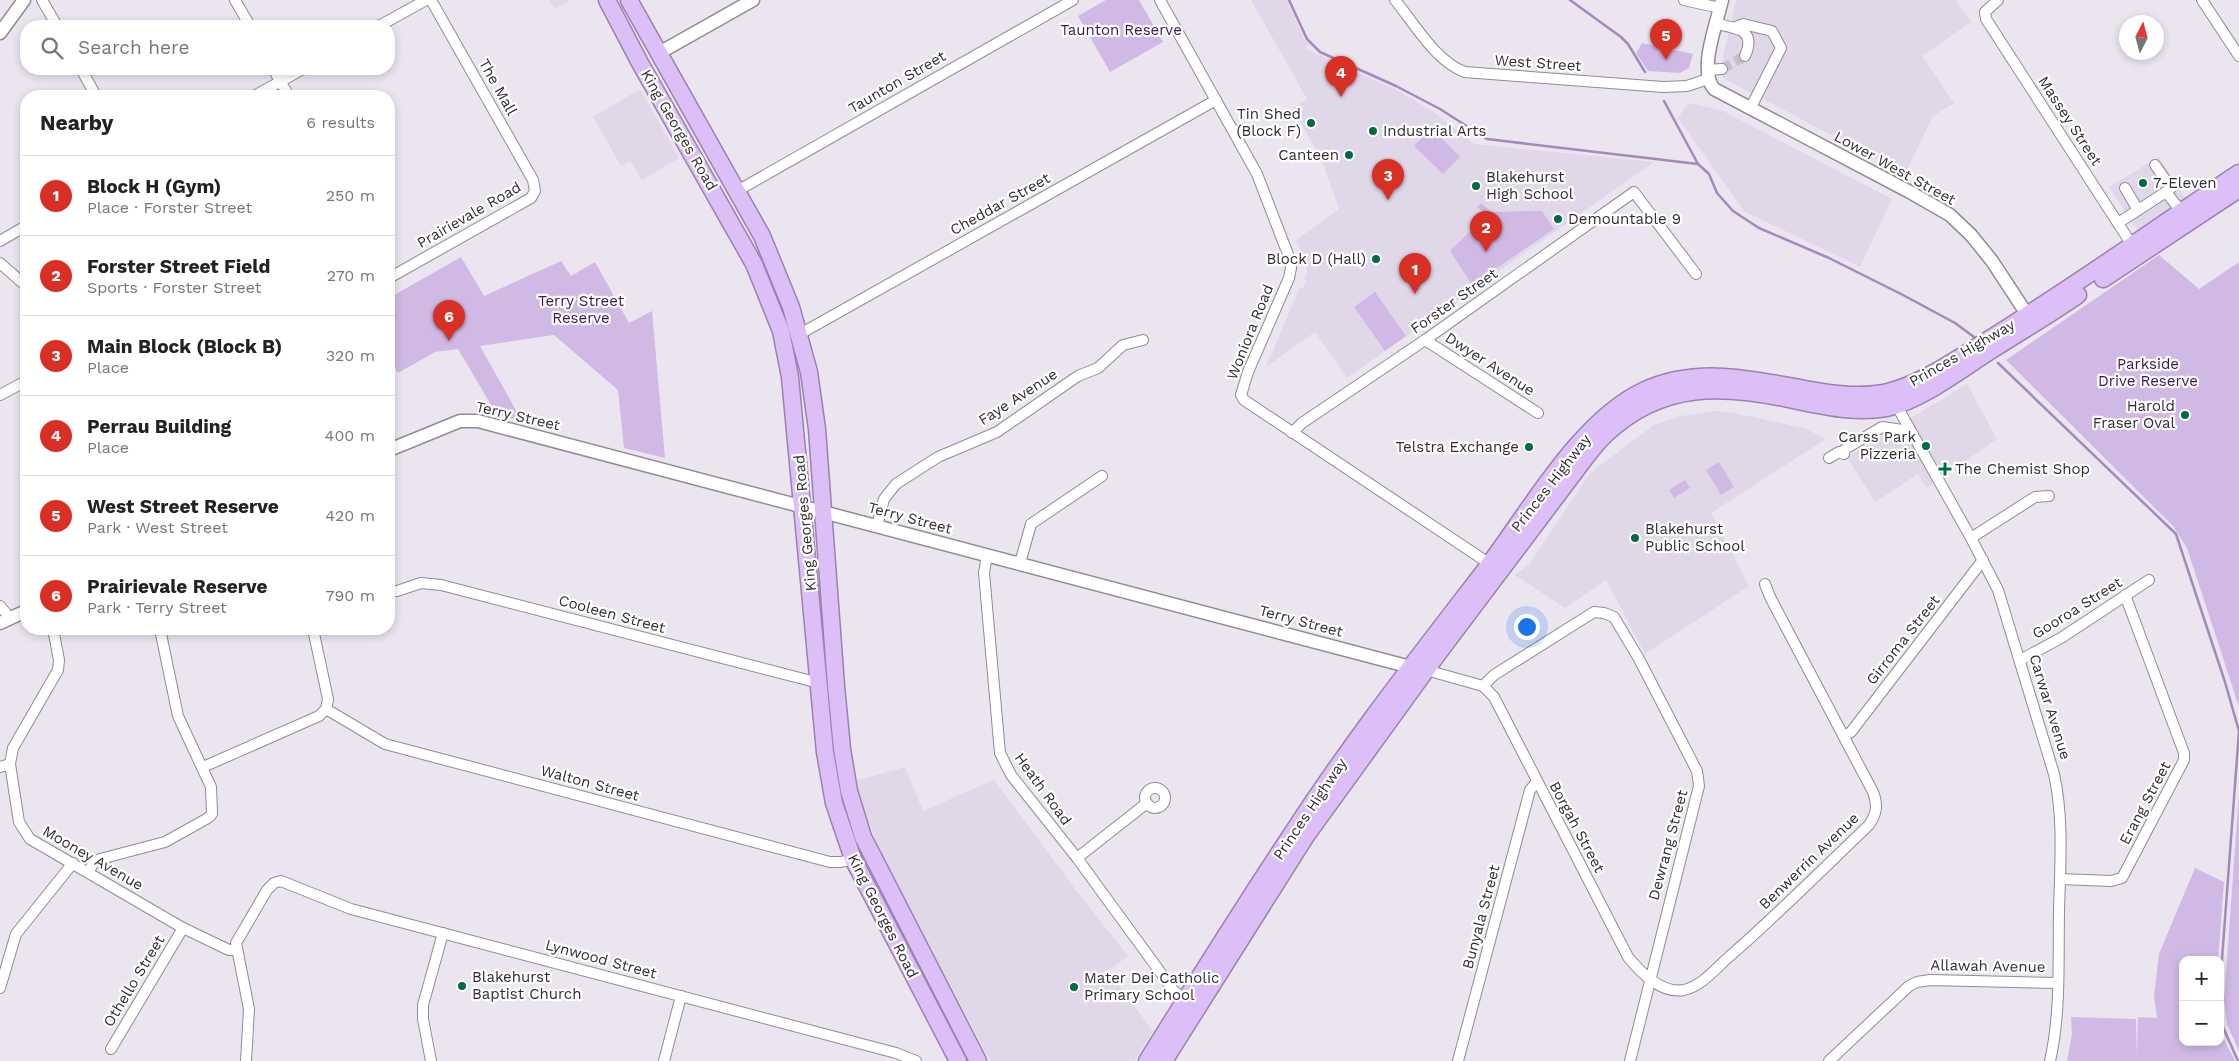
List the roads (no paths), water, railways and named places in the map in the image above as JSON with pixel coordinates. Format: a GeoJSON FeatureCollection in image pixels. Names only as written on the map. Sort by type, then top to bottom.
{"type":"FeatureCollection","features":[{"type":"Feature","properties":{"kind":"highway","name":"King Georges Road"},"geometry":{"type":"LineString","coordinates":[[607,0],[640,63],[669,110],[754,264],[781,331],[790,377],[828,773],[839,819],[853,859],[958,1061]]}},
{"type":"Feature","properties":{"kind":"highway","name":"King Georges Road"},"geometry":{"type":"LineString","coordinates":[[629,0],[737,191],[776,266],[800,334],[811,383],[818,429],[838,713],[851,800],[866,844],[978,1061]]}},
{"type":"Feature","properties":{"kind":"highway"},"geometry":{"type":"LineString","coordinates":[[627,35],[651,53],[659,53],[656,60],[656,70],[669,94],[669,110]]}},
{"type":"Feature","properties":{"kind":"highway","name":"Princes Highway"},"geometry":{"type":"LineString","coordinates":[[1164,1061],[1192,1004],[1294,830],[1409,667],[1598,442],[1631,414],[1655,401],[1680,393],[1722,389],[1760,393],[1836,408],[1871,410],[1893,398],[1963,370],[1994,349],[2132,244],[2239,173]]}},
{"type":"Feature","properties":{"kind":"highway","name":"Princes Highway"},"geometry":{"type":"LineString","coordinates":[[2030,320],[2239,190]]}},
{"type":"Feature","properties":{"kind":"highway","name":"Princes Highway"},"geometry":{"type":"LineString","coordinates":[[1147,1061],[1192,1004],[1306,836],[1426,670],[1494,567]]}},
{"type":"Feature","properties":{"kind":"street"},"geometry":{"type":"LineString","coordinates":[[0,33],[24,0]]}},
{"type":"Feature","properties":{"kind":"street"},"geometry":{"type":"LineString","coordinates":[[42,0],[54,20]]}},
{"type":"Feature","properties":{"kind":"street"},"geometry":{"type":"LineString","coordinates":[[235,0],[247,20]]}},
{"type":"Feature","properties":{"kind":"street"},"geometry":{"type":"LineString","coordinates":[[390,20],[426,0]]}},
{"type":"Feature","properties":{"kind":"street","name":"The Mall"},"geometry":{"type":"LineString","coordinates":[[431,0],[533,180],[535,191]]}},
{"type":"Feature","properties":{"kind":"street"},"geometry":{"type":"LineString","coordinates":[[659,53],[753,0]]}},
{"type":"Feature","properties":{"kind":"street","name":"Taunton Street"},"geometry":{"type":"LineString","coordinates":[[737,191],[1073,0]]}},
{"type":"Feature","properties":{"kind":"street","name":"Woniora Road"},"geometry":{"type":"LineString","coordinates":[[1160,0],[1257,174],[1291,262],[1289,278],[1248,372],[1241,395],[1248,404],[1494,567]]}},
{"type":"Feature","properties":{"kind":"street","name":"West Street"},"geometry":{"type":"LineString","coordinates":[[1396,0],[1439,55],[1455,68],[1465,72],[1663,87],[1687,86],[1708,74],[1722,69]]}},
{"type":"Feature","properties":{"kind":"street"},"geometry":{"type":"LineString","coordinates":[[1684,0],[1721,4],[1708,74]]}},
{"type":"Feature","properties":{"kind":"street","name":"Massey Street"},"geometry":{"type":"LineString","coordinates":[[1998,0],[1985,13],[1988,24],[2132,244]]}},
{"type":"Feature","properties":{"kind":"street"},"geometry":{"type":"LineString","coordinates":[[2202,0],[2239,56]]}},
{"type":"Feature","properties":{"kind":"street"},"geometry":{"type":"LineString","coordinates":[[1716,24],[1744,31],[1748,36],[1748,49],[1745,56]]}},
{"type":"Feature","properties":{"kind":"street"},"geometry":{"type":"LineString","coordinates":[[1734,28],[1743,24],[1772,31],[1781,48],[1750,109]]}},
{"type":"Feature","properties":{"kind":"street","name":"Lower West Street"},"geometry":{"type":"LineString","coordinates":[[1708,74],[1720,93],[1908,191],[1950,215],[1971,235],[1992,261],[2030,320]]}},
{"type":"Feature","properties":{"kind":"street"},"geometry":{"type":"LineString","coordinates":[[84,75],[93,90]]}},
{"type":"Feature","properties":{"kind":"street"},"geometry":{"type":"LineString","coordinates":[[276,75],[285,90]]}},
{"type":"Feature","properties":{"kind":"street"},"geometry":{"type":"LineString","coordinates":[[264,90],[292,75]]}},
{"type":"Feature","properties":{"kind":"street","name":"Cheddar Street"},"geometry":{"type":"LineString","coordinates":[[800,334],[1216,100]]}},
{"type":"Feature","properties":{"kind":"street"},"geometry":{"type":"LineString","coordinates":[[2118,223],[2171,188],[2155,165]]}},
{"type":"Feature","properties":{"kind":"street"},"geometry":{"type":"LineString","coordinates":[[2124,188],[2138,210]]}},
{"type":"Feature","properties":{"kind":"street","name":"Prairievale Road"},"geometry":{"type":"LineString","coordinates":[[395,271],[530,198],[535,191]]}},
{"type":"Feature","properties":{"kind":"street","name":"Forster Street"},"geometry":{"type":"LineString","coordinates":[[1292,433],[1302,423],[1425,340],[1634,192],[1696,274]]}},
{"type":"Feature","properties":{"kind":"street"},"geometry":{"type":"LineString","coordinates":[[2166,192],[2181,211]]}},
{"type":"Feature","properties":{"kind":"street"},"geometry":{"type":"LineString","coordinates":[[0,241],[20,229]]}},
{"type":"Feature","properties":{"kind":"street"},"geometry":{"type":"LineString","coordinates":[[0,263],[20,281]]}},
{"type":"Feature","properties":{"kind":"street","name":"Faye Avenue"},"geometry":{"type":"LineString","coordinates":[[877,526],[884,499],[896,484],[938,457],[997,432],[1078,376],[1098,368],[1123,345],[1143,340]]}},
{"type":"Feature","properties":{"kind":"street","name":"Dwyer Avenue"},"geometry":{"type":"LineString","coordinates":[[1425,340],[1538,414]]}},
{"type":"Feature","properties":{"kind":"street"},"geometry":{"type":"LineString","coordinates":[[0,395],[20,384]]}},
{"type":"Feature","properties":{"kind":"street","name":"Carwar Avenue"},"geometry":{"type":"LineString","coordinates":[[1893,398],[1909,431],[1983,560],[2000,597],[2058,793],[2060,879],[2058,983],[2056,1033],[2050,1061]]}},
{"type":"Feature","properties":{"kind":"street","name":"Terry Street"},"geometry":{"type":"LineString","coordinates":[[395,447],[453,423],[475,420],[803,508],[1426,670]]}},
{"type":"Feature","properties":{"kind":"street"},"geometry":{"type":"LineString","coordinates":[[1829,458],[1839,452],[1844,454],[1845,449],[1882,427],[1909,431]]}},
{"type":"Feature","properties":{"kind":"street"},"geometry":{"type":"LineString","coordinates":[[1020,563],[1031,524],[1102,476]]}},
{"type":"Feature","properties":{"kind":"street"},"geometry":{"type":"LineString","coordinates":[[1971,538],[2036,497],[2049,496]]}},
{"type":"Feature","properties":{"kind":"street","name":"Heath Road"},"geometry":{"type":"LineString","coordinates":[[987,555],[984,573],[1000,753],[1010,775],[1077,858],[1174,991],[1192,1004]]}},
{"type":"Feature","properties":{"kind":"street","name":"Girroma Street"},"geometry":{"type":"LineString","coordinates":[[1844,736],[1851,732],[1983,560]]}},
{"type":"Feature","properties":{"kind":"street","name":"Gooroa Street"},"geometry":{"type":"LineString","coordinates":[[2020,660],[2061,638],[2149,580]]}},
{"type":"Feature","properties":{"kind":"street","name":"Cooleen Street"},"geometry":{"type":"LineString","coordinates":[[397,591],[421,583],[441,585],[819,684]]}},
{"type":"Feature","properties":{"kind":"street","name":"Benwerrin Avenue"},"geometry":{"type":"LineString","coordinates":[[1649,979],[1666,988],[1675,990],[1692,988],[1869,825],[1876,813],[1876,802],[1765,584]]}},
{"type":"Feature","properties":{"kind":"street","name":"Erang Street"},"geometry":{"type":"LineString","coordinates":[[2060,879],[2111,882],[2122,878],[2184,760],[2184,753],[2125,595]]}},
{"type":"Feature","properties":{"kind":"street"},"geometry":{"type":"LineString","coordinates":[[0,606],[5,621],[20,614]]}},
{"type":"Feature","properties":{"kind":"street","name":"Dewrang Street"},"geometry":{"type":"LineString","coordinates":[[1483,686],[1494,675],[1594,612],[1614,617],[1639,660],[1700,781],[1664,920],[1660,948],[1649,979],[1630,1061]]}},
{"type":"Feature","properties":{"kind":"street","name":"Mooney Avenue"},"geometry":{"type":"LineString","coordinates":[[54,635],[59,660],[58,670],[5,766],[19,822],[24,833],[30,839],[183,928],[229,950],[236,950]]}},
{"type":"Feature","properties":{"kind":"street"},"geometry":{"type":"LineString","coordinates":[[88,872],[94,863],[100,859],[165,842],[210,816],[213,805],[211,787],[178,716],[161,635]]}},
{"type":"Feature","properties":{"kind":"street"},"geometry":{"type":"LineString","coordinates":[[203,767],[319,716],[326,709],[328,698],[314,635]]}},
{"type":"Feature","properties":{"kind":"street"},"geometry":{"type":"LineString","coordinates":[[1426,670],[1483,686]]}},
{"type":"Feature","properties":{"kind":"street","name":"Borgah Street"},"geometry":{"type":"LineString","coordinates":[[1483,686],[1494,697],[1536,782],[1628,957],[1649,979]]}},
{"type":"Feature","properties":{"kind":"street","name":"Walton Street"},"geometry":{"type":"LineString","coordinates":[[326,709],[385,744],[830,862],[853,859]]}},
{"type":"Feature","properties":{"kind":"street","name":"Bunyala Street"},"geometry":{"type":"LineString","coordinates":[[1458,1061],[1530,790],[1536,782]]}},
{"type":"Feature","properties":{"kind":"street"},"geometry":{"type":"LineString","coordinates":[[1077,858],[1147,803]]}},
{"type":"Feature","properties":{"kind":"street"},"geometry":{"type":"LineString","coordinates":[[0,988],[16,934],[73,863]]}},
{"type":"Feature","properties":{"kind":"street","name":"Lynwood Street"},"geometry":{"type":"LineString","coordinates":[[236,950],[236,943],[241,930],[267,890],[278,882],[288,883],[342,906],[906,1056],[916,1061]]}},
{"type":"Feature","properties":{"kind":"street","name":"Othello Street"},"geometry":{"type":"LineString","coordinates":[[111,1050],[183,928]]}},
{"type":"Feature","properties":{"kind":"street"},"geometry":{"type":"LineString","coordinates":[[431,1061],[423,1019],[423,1005],[443,933]]}},
{"type":"Feature","properties":{"kind":"street"},"geometry":{"type":"LineString","coordinates":[[236,950],[249,1003],[246,1061]]}},
{"type":"Feature","properties":{"kind":"street","name":"Allawah Avenue"},"geometry":{"type":"LineString","coordinates":[[1829,1061],[1910,986],[1917,982],[1930,980],[2058,983]]}},
{"type":"Feature","properties":{"kind":"street"},"geometry":{"type":"LineString","coordinates":[[664,1061],[681,996]]}},
{"type":"Feature","properties":{"kind":"waterway"},"geometry":{"type":"LineString","coordinates":[[1289,0],[1307,39],[1320,52],[1396,86],[1440,109],[1487,139],[1698,164]]}},
{"type":"Feature","properties":{"kind":"waterway"},"geometry":{"type":"LineString","coordinates":[[1570,0],[1621,37],[1628,44],[1645,72]]}},
{"type":"Feature","properties":{"kind":"waterway"},"geometry":{"type":"LineString","coordinates":[[1664,101],[1698,164],[1709,174],[1717,193],[1733,211],[1759,228],[1829,258],[1903,295],[1955,323],[1974,337]]}},
{"type":"Feature","properties":{"kind":"waterway"},"geometry":{"type":"LineString","coordinates":[[1998,363],[2176,534],[2225,682],[2239,731],[2222,956]]}},
{"type":"Feature","properties":{"kind":"waterway"},"geometry":{"type":"LineString","coordinates":[[2220,1001],[2222,1025],[2238,1061]]}},
{"type":"Feature","properties":{"kind":"tunnel"},"geometry":{"type":"LineString","coordinates":[[1722,69],[1745,56]]}},
{"type":"Feature","properties":{"kind":"place","name":"West Street Reserve"},"geometry":{"type":"Point","coordinates":[1666,60]}},
{"type":"Feature","properties":{"kind":"place","name":"Perrau Building"},"geometry":{"type":"Point","coordinates":[1341,97]}},
{"type":"Feature","properties":{"kind":"place","name":"Tin Shed (Block F)"},"geometry":{"type":"Point","coordinates":[1311,123]}},
{"type":"Feature","properties":{"kind":"place","name":"Industrial Arts"},"geometry":{"type":"Point","coordinates":[1373,131]}},
{"type":"Feature","properties":{"kind":"place","name":"Canteen"},"geometry":{"type":"Point","coordinates":[1349,155]}},
{"type":"Feature","properties":{"kind":"place","name":"7-Eleven"},"geometry":{"type":"Point","coordinates":[2143,183]}},
{"type":"Feature","properties":{"kind":"place","name":"Blakehurst High School"},"geometry":{"type":"Point","coordinates":[1476,186]}},
{"type":"Feature","properties":{"kind":"place","name":"Main Block (Block B)"},"geometry":{"type":"Point","coordinates":[1388,200]}},
{"type":"Feature","properties":{"kind":"place","name":"Demountable 9"},"geometry":{"type":"Point","coordinates":[1558,219]}},
{"type":"Feature","properties":{"kind":"place","name":"Forster Street Field"},"geometry":{"type":"Point","coordinates":[1486,252]}},
{"type":"Feature","properties":{"kind":"place","name":"Block D (Hall)"},"geometry":{"type":"Point","coordinates":[1376,259]}},
{"type":"Feature","properties":{"kind":"place","name":"Block H (Gym)"},"geometry":{"type":"Point","coordinates":[1415,294]}},
{"type":"Feature","properties":{"kind":"place","name":"Prairievale Reserve"},"geometry":{"type":"Point","coordinates":[449,341]}},
{"type":"Feature","properties":{"kind":"place","name":"Harold Fraser Oval"},"geometry":{"type":"Point","coordinates":[2185,415]}},
{"type":"Feature","properties":{"kind":"place","name":"Carss Park Pizzeria"},"geometry":{"type":"Point","coordinates":[1926,446]}},
{"type":"Feature","properties":{"kind":"place","name":"Telstra Exchange"},"geometry":{"type":"Point","coordinates":[1529,447]}},
{"type":"Feature","properties":{"kind":"place","name":"The Chemist Shop"},"geometry":{"type":"Point","coordinates":[1945,469]}},
{"type":"Feature","properties":{"kind":"place","name":"Blakehurst Public School"},"geometry":{"type":"Point","coordinates":[1635,538]}},
{"type":"Feature","properties":{"kind":"place","name":"Blakehurst Baptist Church"},"geometry":{"type":"Point","coordinates":[462,986]}},
{"type":"Feature","properties":{"kind":"place","name":"Mater Dei Catholic Primary School"},"geometry":{"type":"Point","coordinates":[1074,987]}},
{"type":"Feature","properties":{"kind":"park label","name":"Taunton Reserve"},"geometry":{"type":"Point","coordinates":[1121,30]}},
{"type":"Feature","properties":{"kind":"park label","name":"Terry Street Reserve"},"geometry":{"type":"Point","coordinates":[581,310]}},
{"type":"Feature","properties":{"kind":"park label","name":"Parkside Drive Reserve"},"geometry":{"type":"Point","coordinates":[2148,372]}}]}
